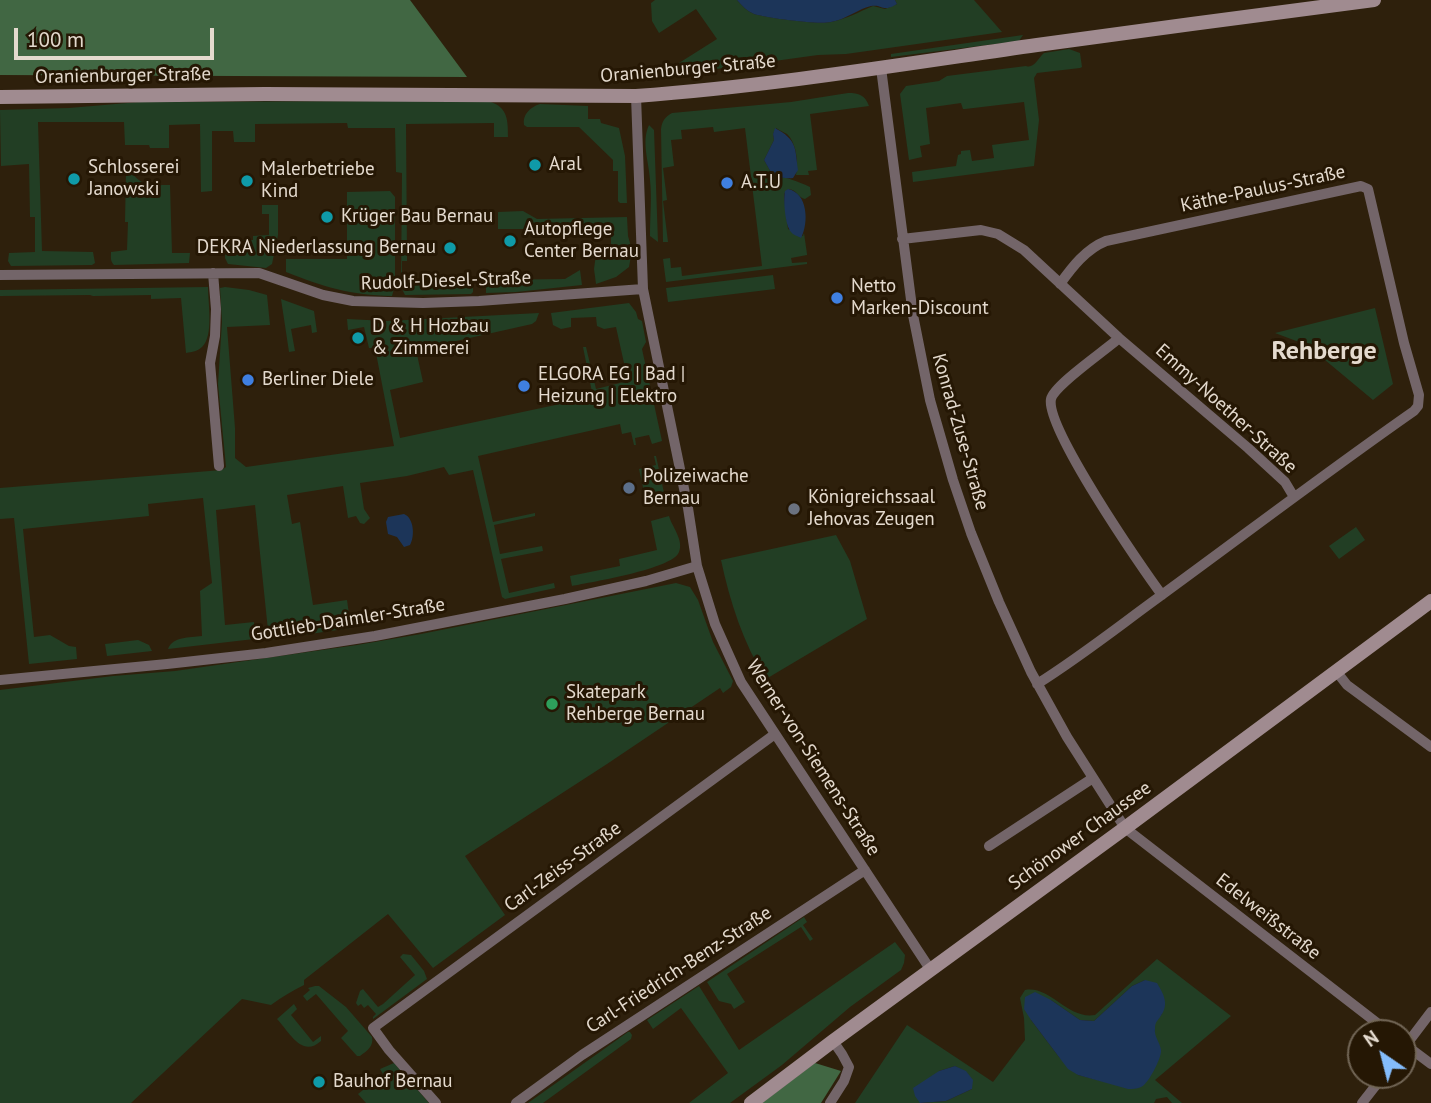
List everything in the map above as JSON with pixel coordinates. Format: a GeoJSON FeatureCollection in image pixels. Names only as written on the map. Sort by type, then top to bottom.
{"type":"FeatureCollection","features":[{"type":"Feature","properties":{"kind":"main road","name":"Oranienburger Straße"},"geometry":{"type":"LineString","coordinates":[[0,97],[265,94],[636,96],[881,68],[1374,0]]}},
{"type":"Feature","properties":{"kind":"main road","name":"Schönower Chaussee"},"geometry":{"type":"LineString","coordinates":[[751,1103],[1431,601]]}},
{"type":"Feature","properties":{"kind":"street","name":"Konrad-Zuse-Straße"},"geometry":{"type":"LineString","coordinates":[[881,68],[913,315],[930,400],[953,480],[999,602],[1037,684],[1125,828]]}},
{"type":"Feature","properties":{"kind":"street","name":"Werner-von-Siemens-Straße"},"geometry":{"type":"LineString","coordinates":[[636,96],[643,289],[697,566],[708,605],[723,646],[741,682],[930,969]]}},
{"type":"Feature","properties":{"kind":"street","name":"Käthe-Paulus-Straße"},"geometry":{"type":"LineString","coordinates":[[1060,284],[1087,252],[1106,241],[1349,188],[1361,186],[1368,190],[1419,402],[1414,411],[1294,496]]}},
{"type":"Feature","properties":{"kind":"street","name":"Emmy-Noether-Straße"},"geometry":{"type":"LineString","coordinates":[[902,239],[981,230],[998,234],[1024,250],[1119,338],[1248,448],[1285,482],[1294,496],[1037,684]]}},
{"type":"Feature","properties":{"kind":"street"},"geometry":{"type":"LineString","coordinates":[[213,273],[216,309],[210,363],[219,466]]}},
{"type":"Feature","properties":{"kind":"street","name":"Rudolf-Diesel-Straße"},"geometry":{"type":"LineString","coordinates":[[0,275],[258,273],[323,295],[353,301],[423,303],[643,289]]}},
{"type":"Feature","properties":{"kind":"street"},"geometry":{"type":"LineString","coordinates":[[1119,338],[1060,386],[1051,397],[1051,407],[1063,436],[1109,519],[1162,595]]}},
{"type":"Feature","properties":{"kind":"street","name":"Gottlieb-Daimler-Straße"},"geometry":{"type":"LineString","coordinates":[[0,680],[265,653],[368,637],[565,599],[646,581],[697,566]]}},
{"type":"Feature","properties":{"kind":"street"},"geometry":{"type":"LineString","coordinates":[[1336,671],[1347,684],[1431,747]]}},
{"type":"Feature","properties":{"kind":"street","name":"Carl-Zeiss-Straße"},"geometry":{"type":"LineString","coordinates":[[436,1103],[373,1028],[775,734]]}},
{"type":"Feature","properties":{"kind":"street"},"geometry":{"type":"LineString","coordinates":[[989,846],[1093,778]]}},
{"type":"Feature","properties":{"kind":"street","name":"Edelweißstraße"},"geometry":{"type":"LineString","coordinates":[[1125,828],[1372,1019]]}},
{"type":"Feature","properties":{"kind":"street","name":"Carl-Friedrich-Benz-Straße"},"geometry":{"type":"LineString","coordinates":[[516,1103],[582,1055],[865,870]]}},
{"type":"Feature","properties":{"kind":"street"},"geometry":{"type":"LineString","coordinates":[[1417,1030],[1431,1012]]}},
{"type":"Feature","properties":{"kind":"street"},"geometry":{"type":"LineString","coordinates":[[830,1103],[844,1081],[849,1067],[832,1041]]}},
{"type":"Feature","properties":{"kind":"street"},"geometry":{"type":"LineString","coordinates":[[1362,1103],[1373,1089]]}},
{"type":"Feature","properties":{"kind":"green space"},"geometry":{"type":"Polygon","coordinates":[[[0,0],[410,0],[467,77],[0,75],[0,0]]]}},
{"type":"Feature","properties":{"kind":"green space"},"geometry":{"type":"Polygon","coordinates":[[[655,0],[737,0],[754,14],[825,23],[873,6],[885,9],[897,4],[895,0],[974,0],[1002,32],[680,74],[679,63],[717,39],[696,9],[659,33],[652,21],[651,3],[655,0]]]}},
{"type":"Feature","properties":{"kind":"green space"},"geometry":{"type":"Polygon","coordinates":[[[1023,35],[1019,41],[891,57],[891,54],[1023,35]]]}},
{"type":"Feature","properties":{"kind":"green space"},"geometry":{"type":"Polygon","coordinates":[[[1069,49],[1080,53],[1082,67],[1037,73],[1034,78],[1039,120],[1034,166],[913,182],[912,172],[956,166],[961,151],[970,150],[972,161],[994,158],[992,145],[1029,140],[1024,102],[965,109],[961,103],[926,108],[930,144],[920,146],[922,157],[909,160],[900,94],[906,86],[939,81],[947,76],[1029,67],[1044,53],[1069,49]]]}},
{"type":"Feature","properties":{"kind":"green space"},"geometry":{"type":"Polygon","coordinates":[[[848,93],[861,95],[869,106],[810,114],[817,170],[808,171],[809,175],[796,175],[797,159],[793,142],[787,134],[776,128],[774,140],[764,160],[773,176],[810,187],[811,195],[805,199],[791,189],[784,194],[788,229],[803,236],[804,233],[807,254],[791,258],[792,263],[807,264],[666,282],[663,259],[670,258],[671,268],[681,267],[682,276],[762,266],[745,128],[714,132],[713,127],[681,130],[682,139],[671,140],[674,166],[663,168],[667,200],[663,201],[668,242],[663,242],[661,129],[663,121],[672,113],[791,102],[848,93]]]}},
{"type":"Feature","properties":{"kind":"green space"},"geometry":{"type":"Polygon","coordinates":[[[139,102],[491,102],[501,108],[506,116],[508,137],[494,137],[494,123],[406,124],[407,261],[402,261],[402,283],[428,285],[430,281],[463,281],[464,284],[473,284],[471,294],[405,295],[401,287],[402,173],[396,172],[395,128],[348,128],[347,123],[255,124],[255,142],[234,142],[233,131],[212,131],[212,191],[201,192],[200,124],[169,125],[169,148],[150,148],[149,145],[125,145],[124,122],[38,122],[42,251],[93,252],[95,263],[11,266],[8,261],[9,253],[35,252],[35,217],[30,217],[29,164],[1,166],[0,110],[139,102]]]}},
{"type":"Feature","properties":{"kind":"green space"},"geometry":{"type":"Polygon","coordinates":[[[540,104],[588,106],[588,119],[600,119],[601,123],[619,128],[625,156],[627,203],[618,201],[618,171],[613,171],[613,160],[579,127],[524,125],[527,112],[540,104]]]}},
{"type":"Feature","properties":{"kind":"green space"},"geometry":{"type":"Polygon","coordinates":[[[649,125],[654,130],[658,242],[650,236],[651,187],[646,145],[649,125]]]}},
{"type":"Feature","properties":{"kind":"green space"},"geometry":{"type":"Polygon","coordinates":[[[126,171],[148,184],[170,185],[172,253],[190,253],[189,263],[114,265],[111,252],[127,250],[126,171]]]}},
{"type":"Feature","properties":{"kind":"green space"},"geometry":{"type":"Polygon","coordinates":[[[390,191],[395,197],[395,285],[392,296],[338,289],[286,272],[286,259],[347,259],[347,192],[390,191]]]}},
{"type":"Feature","properties":{"kind":"green space"},"geometry":{"type":"Polygon","coordinates":[[[262,205],[278,205],[278,235],[272,264],[266,268],[228,264],[225,258],[226,240],[253,240],[253,236],[269,235],[269,214],[262,214],[262,205]]]}},
{"type":"Feature","properties":{"kind":"green space"},"geometry":{"type":"Polygon","coordinates":[[[523,211],[537,219],[627,217],[632,250],[629,267],[616,277],[596,284],[594,269],[597,247],[611,247],[611,229],[561,228],[560,225],[552,225],[552,236],[548,237],[548,229],[498,229],[498,212],[523,211]]]}},
{"type":"Feature","properties":{"kind":"green space"},"geometry":{"type":"Polygon","coordinates":[[[580,270],[582,285],[486,293],[486,280],[565,279],[580,270]]]}},
{"type":"Feature","properties":{"kind":"green space"},"geometry":{"type":"Polygon","coordinates":[[[773,275],[775,289],[668,302],[666,288],[773,275]]]}},
{"type":"Feature","properties":{"kind":"green space"},"geometry":{"type":"Polygon","coordinates":[[[208,287],[210,319],[206,342],[195,351],[186,353],[181,298],[151,299],[151,295],[0,296],[0,290],[208,287]]]}},
{"type":"Feature","properties":{"kind":"green space"},"geometry":{"type":"Polygon","coordinates":[[[220,288],[267,295],[270,325],[227,327],[235,458],[246,467],[394,446],[375,348],[369,348],[364,327],[348,330],[347,319],[387,321],[539,313],[532,324],[416,350],[423,382],[390,390],[400,438],[593,397],[583,347],[586,347],[596,389],[628,381],[616,327],[604,329],[597,326],[596,317],[571,318],[571,327],[561,329],[553,325],[551,313],[629,303],[642,321],[646,342],[642,349],[662,441],[652,444],[649,435],[635,438],[634,445],[631,432],[622,434],[620,424],[478,456],[493,522],[535,513],[535,516],[494,525],[500,554],[542,546],[543,551],[501,559],[509,593],[554,583],[555,588],[505,599],[502,597],[473,470],[449,475],[444,467],[360,483],[364,509],[370,518],[364,524],[360,523],[356,516],[348,518],[343,486],[287,495],[292,524],[300,522],[313,605],[347,600],[351,628],[269,640],[255,505],[216,510],[225,625],[254,622],[254,639],[168,649],[178,640],[202,636],[200,591],[212,583],[203,498],[148,504],[149,516],[23,529],[34,637],[50,635],[76,647],[77,659],[29,664],[14,518],[0,519],[0,488],[222,470],[226,467],[218,384],[222,322],[220,288]]]}},
{"type":"Feature","properties":{"kind":"green space"},"geometry":{"type":"Polygon","coordinates":[[[281,299],[314,311],[317,332],[312,333],[311,325],[291,329],[295,351],[289,352],[281,299]]]}},
{"type":"Feature","properties":{"kind":"green space"},"geometry":{"type":"Polygon","coordinates":[[[1375,308],[1393,384],[1373,400],[1307,345],[1275,333],[1375,308]]]}},
{"type":"Feature","properties":{"kind":"green space"},"geometry":{"type":"Polygon","coordinates":[[[654,456],[666,502],[647,506],[639,469],[656,465],[654,456]]]}},
{"type":"Feature","properties":{"kind":"green space"},"geometry":{"type":"Polygon","coordinates":[[[669,516],[680,543],[679,552],[673,558],[630,574],[572,586],[570,576],[620,566],[619,559],[657,550],[651,521],[669,516]]]}},
{"type":"Feature","properties":{"kind":"green space"},"geometry":{"type":"Polygon","coordinates":[[[1356,527],[1365,540],[1339,559],[1329,546],[1356,527]]]}},
{"type":"Feature","properties":{"kind":"green space"},"geometry":{"type":"Polygon","coordinates":[[[836,535],[850,561],[867,619],[766,679],[738,622],[721,560],[836,535]]]}},
{"type":"Feature","properties":{"kind":"green space"},"geometry":{"type":"Polygon","coordinates":[[[676,583],[690,587],[698,600],[713,642],[733,681],[731,687],[723,693],[720,688],[465,856],[505,915],[433,968],[388,914],[304,980],[304,985],[271,1005],[242,999],[131,1103],[0,1103],[0,690],[175,671],[357,645],[676,583]]]}},
{"type":"Feature","properties":{"kind":"green space"},"geometry":{"type":"Polygon","coordinates":[[[138,640],[149,645],[152,651],[107,656],[105,644],[138,640]]]}},
{"type":"Feature","properties":{"kind":"green space"},"geometry":{"type":"Polygon","coordinates":[[[804,917],[807,922],[803,925],[813,939],[810,941],[801,927],[727,974],[745,1002],[734,1009],[731,1004],[719,1001],[707,982],[804,917]]]}},
{"type":"Feature","properties":{"kind":"green space"},"geometry":{"type":"Polygon","coordinates":[[[895,942],[905,955],[901,970],[850,1007],[782,1065],[730,1103],[689,1103],[728,1073],[681,1008],[653,1029],[647,1020],[699,986],[739,1050],[895,942]]]}},
{"type":"Feature","properties":{"kind":"green space"},"geometry":{"type":"Polygon","coordinates":[[[403,954],[411,955],[427,979],[373,1019],[376,1014],[368,1005],[364,1008],[356,1003],[360,991],[363,989],[378,1007],[383,1004],[415,975],[400,957],[403,954]]]}},
{"type":"Feature","properties":{"kind":"green space"},"geometry":{"type":"Polygon","coordinates":[[[1157,959],[1231,1016],[1155,1080],[1182,1103],[1172,1103],[1167,1097],[1156,1099],[1154,1103],[920,1103],[855,1103],[907,1025],[993,1082],[1025,1040],[1020,998],[1025,990],[1043,992],[1076,1013],[1095,1015],[1157,959]],[[1145,980],[1132,986],[1094,1021],[1080,1020],[1051,1000],[1031,1020],[1059,1057],[1078,1075],[1118,1085],[1154,1035],[1155,1022],[1162,1014],[1145,980]],[[955,1066],[939,1071],[920,1103],[946,1101],[972,1089],[972,1080],[966,1072],[955,1066]]]}},
{"type":"Feature","properties":{"kind":"green space"},"geometry":{"type":"Polygon","coordinates":[[[319,986],[346,1007],[372,1037],[371,1046],[360,1056],[341,1038],[348,1031],[316,994],[307,1001],[303,996],[310,990],[308,988],[319,986]]]}},
{"type":"Feature","properties":{"kind":"green space"},"geometry":{"type":"Polygon","coordinates":[[[294,1004],[297,1009],[291,1015],[313,1042],[321,1036],[321,1041],[314,1046],[308,1047],[297,1042],[277,1019],[294,1004]]]}},
{"type":"Feature","properties":{"kind":"green space"},"geometry":{"type":"Polygon","coordinates":[[[628,1032],[632,1035],[631,1039],[543,1103],[528,1103],[628,1032]]]}},
{"type":"Feature","properties":{"kind":"green space"},"geometry":{"type":"Polygon","coordinates":[[[394,1063],[429,1103],[366,1103],[358,1094],[383,1074],[380,1069],[394,1063]]]}},
{"type":"Feature","properties":{"kind":"green space"},"geometry":{"type":"Polygon","coordinates":[[[815,1063],[841,1071],[821,1103],[762,1103],[815,1063]]]}},
{"type":"Feature","properties":{"kind":"water"},"geometry":{"type":"Polygon","coordinates":[[[737,0],[895,0],[897,4],[885,8],[871,6],[836,21],[815,23],[754,14],[737,0]]]}},
{"type":"Feature","properties":{"kind":"water"},"geometry":{"type":"Polygon","coordinates":[[[775,128],[794,145],[798,170],[793,178],[773,176],[764,160],[774,140],[775,128]]]}},
{"type":"Feature","properties":{"kind":"water"},"geometry":{"type":"Polygon","coordinates":[[[788,189],[800,196],[805,209],[805,225],[801,238],[792,233],[787,224],[784,200],[785,191],[788,189]]]}},
{"type":"Feature","properties":{"kind":"water"},"geometry":{"type":"Polygon","coordinates":[[[404,514],[412,523],[413,532],[410,545],[404,547],[397,537],[388,534],[386,522],[388,517],[404,514]]]}},
{"type":"Feature","properties":{"kind":"water"},"geometry":{"type":"Polygon","coordinates":[[[1145,980],[1157,983],[1165,1006],[1155,1026],[1155,1035],[1161,1050],[1160,1058],[1144,1085],[1138,1088],[1128,1089],[1078,1075],[1068,1069],[1024,1009],[1025,997],[1035,992],[1080,1020],[1094,1021],[1132,986],[1145,980]]]}},
{"type":"Feature","properties":{"kind":"water"},"geometry":{"type":"Polygon","coordinates":[[[955,1066],[966,1071],[973,1080],[972,1089],[946,1101],[920,1103],[913,1088],[939,1071],[955,1066]]]}},
{"type":"Feature","properties":{"kind":"place","name":"Aral"},"geometry":{"type":"Point","coordinates":[535,165]}},
{"type":"Feature","properties":{"kind":"place","name":"Schlosserei Janowski"},"geometry":{"type":"Point","coordinates":[74,179]}},
{"type":"Feature","properties":{"kind":"place","name":"Malerbetriebe Kind"},"geometry":{"type":"Point","coordinates":[247,181]}},
{"type":"Feature","properties":{"kind":"place","name":"A.T.U"},"geometry":{"type":"Point","coordinates":[727,183]}},
{"type":"Feature","properties":{"kind":"place","name":"Krüger Bau Bernau"},"geometry":{"type":"Point","coordinates":[327,217]}},
{"type":"Feature","properties":{"kind":"place","name":"Autopflege Center Bernau"},"geometry":{"type":"Point","coordinates":[510,241]}},
{"type":"Feature","properties":{"kind":"place","name":"DEKRA Niederlassung Bernau"},"geometry":{"type":"Point","coordinates":[450,248]}},
{"type":"Feature","properties":{"kind":"place","name":"Netto Marken-Discount"},"geometry":{"type":"Point","coordinates":[837,298]}},
{"type":"Feature","properties":{"kind":"place","name":"D & H Hozbau & Zimmerei"},"geometry":{"type":"Point","coordinates":[358,338]}},
{"type":"Feature","properties":{"kind":"place","name":"Berliner Diele"},"geometry":{"type":"Point","coordinates":[248,380]}},
{"type":"Feature","properties":{"kind":"place","name":"ELGORA EG | Bad | Heizung | Elektro"},"geometry":{"type":"Point","coordinates":[524,386]}},
{"type":"Feature","properties":{"kind":"place","name":"Polizeiwache Bernau"},"geometry":{"type":"Point","coordinates":[629,488]}},
{"type":"Feature","properties":{"kind":"place","name":"Königreichssaal Jehovas Zeugen"},"geometry":{"type":"Point","coordinates":[794,509]}},
{"type":"Feature","properties":{"kind":"place","name":"Skatepark Rehberge Bernau"},"geometry":{"type":"Point","coordinates":[552,704]}},
{"type":"Feature","properties":{"kind":"place","name":"Bauhof Bernau"},"geometry":{"type":"Point","coordinates":[319,1082]}},
{"type":"Feature","properties":{"kind":"district","name":"Rehberge"},"geometry":{"type":"Point","coordinates":[1324,352]}}]}
